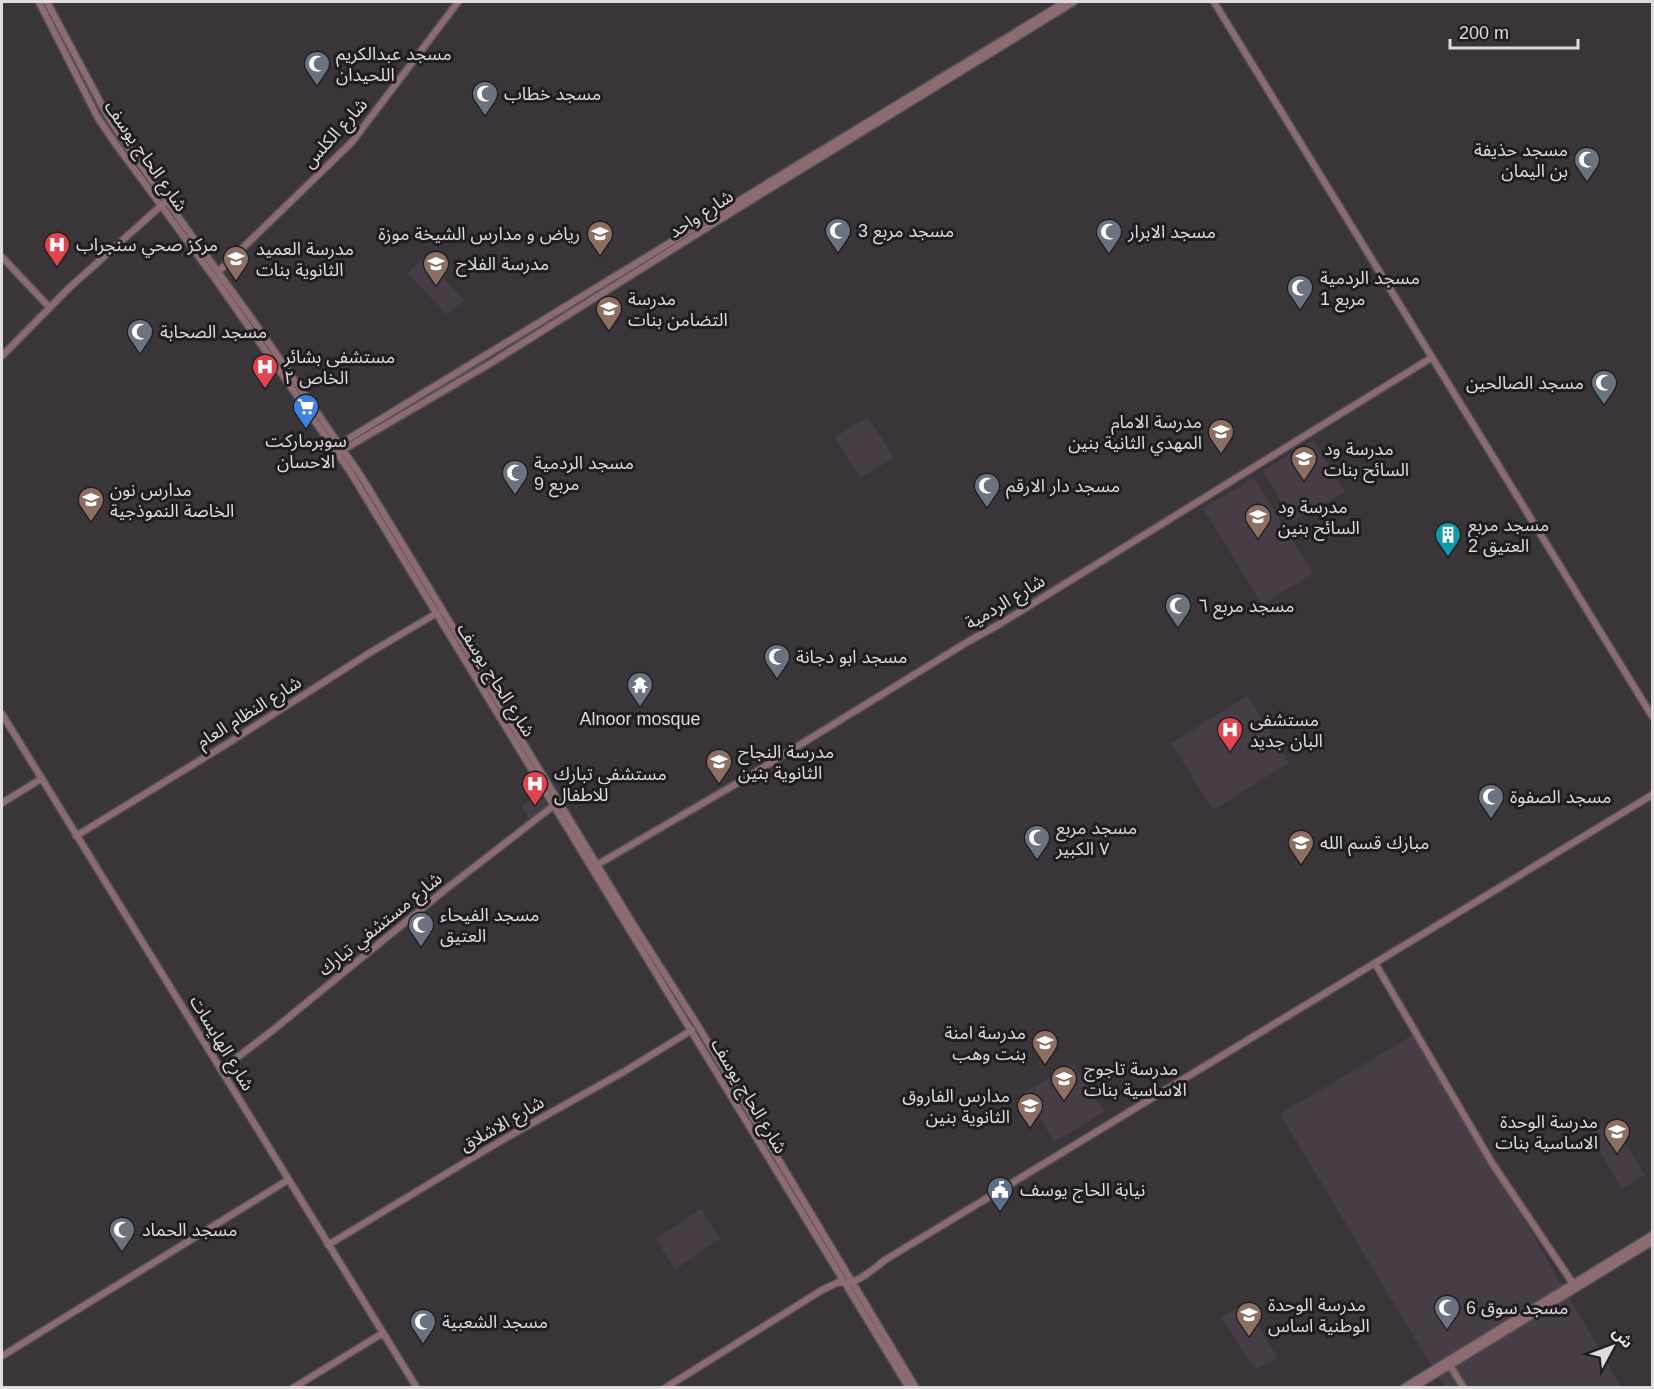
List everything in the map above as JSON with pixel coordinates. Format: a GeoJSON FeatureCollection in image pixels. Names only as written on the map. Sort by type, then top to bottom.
{"type":"FeatureCollection","features":[{"type":"Feature","properties":{"kind":"street","name":"شارع الحاج يوسف"},"geometry":{"type":"LineString","coordinates":[[39,2],[98,118],[128,161],[218,272],[339,448],[557,802],[769,1160],[850,1283],[909,1388]]}},
{"type":"Feature","properties":{"kind":"street","name":"شارع الحاج يوسف"},"geometry":{"type":"LineString","coordinates":[[46,2],[106,113],[164,203],[339,448],[437,613],[557,802]]}},
{"type":"Feature","properties":{"kind":"street","name":"شارع الكلس"},"geometry":{"type":"LineString","coordinates":[[218,272],[352,142],[458,2]]}},
{"type":"Feature","properties":{"kind":"street","name":"شارع واحد"},"geometry":{"type":"LineString","coordinates":[[980,57],[1065,2]]}},
{"type":"Feature","properties":{"kind":"street","name":"شارع واحد"},"geometry":{"type":"LineString","coordinates":[[339,448],[553,314],[1074,2]]}},
{"type":"Feature","properties":{"kind":"street"},"geometry":{"type":"LineString","coordinates":[[1214,2],[1653,716]]}},
{"type":"Feature","properties":{"kind":"street","name":"شارع واحد"},"geometry":{"type":"LineString","coordinates":[[339,448],[416,408],[557,322],[836,145]]}},
{"type":"Feature","properties":{"kind":"street"},"geometry":{"type":"LineString","coordinates":[[2,356],[49,307],[164,203]]}},
{"type":"Feature","properties":{"kind":"street"},"geometry":{"type":"LineString","coordinates":[[2,257],[49,307]]}},
{"type":"Feature","properties":{"kind":"street"},"geometry":{"type":"LineString","coordinates":[[553,314],[557,322]]}},
{"type":"Feature","properties":{"kind":"street","name":"شارع الردمية"},"geometry":{"type":"LineString","coordinates":[[595,867],[741,781],[969,641],[998,626],[1431,358]]}},
{"type":"Feature","properties":{"kind":"street","name":"شارع النظام العام"},"geometry":{"type":"LineString","coordinates":[[76,836],[437,613]]}},
{"type":"Feature","properties":{"kind":"street","name":"شارع الهايسات"},"geometry":{"type":"LineString","coordinates":[[2,714],[417,1388]]}},
{"type":"Feature","properties":{"kind":"street"},"geometry":{"type":"LineString","coordinates":[[2,803],[41,779]]}},
{"type":"Feature","properties":{"kind":"street"},"geometry":{"type":"LineString","coordinates":[[665,1388],[822,1290],[839,1282],[850,1283],[1653,795]]}},
{"type":"Feature","properties":{"kind":"street","name":"شارع مستشفي تبارك"},"geometry":{"type":"LineString","coordinates":[[220,1070],[276,1028],[557,802]]}},
{"type":"Feature","properties":{"kind":"street","name":"شارع الحاج يوسف"},"geometry":{"type":"LineString","coordinates":[[595,867],[915,1388]]}},
{"type":"Feature","properties":{"kind":"street"},"geometry":{"type":"LineString","coordinates":[[1375,963],[1492,1162],[1574,1286]]}},
{"type":"Feature","properties":{"kind":"street","name":"شارع الاشلاق"},"geometry":{"type":"LineString","coordinates":[[328,1245],[497,1143],[625,1071],[692,1030]]}},
{"type":"Feature","properties":{"kind":"street"},"geometry":{"type":"LineString","coordinates":[[2,1356],[288,1180]]}},
{"type":"Feature","properties":{"kind":"street"},"geometry":{"type":"LineString","coordinates":[[1403,1388],[1574,1286],[1653,1235]]}},
{"type":"Feature","properties":{"kind":"street"},"geometry":{"type":"LineString","coordinates":[[1574,1286],[1653,1242]]}},
{"type":"Feature","properties":{"kind":"street"},"geometry":{"type":"LineString","coordinates":[[293,1388],[383,1333]]}},
{"type":"Feature","properties":{"kind":"street"},"geometry":{"type":"LineString","coordinates":[[1413,1388],[1448,1363]]}},
{"type":"Feature","properties":{"kind":"street"},"geometry":{"type":"LineString","coordinates":[[1448,1363],[1464,1388]]}},
{"type":"Feature","properties":{"kind":"shaded area","name":"مدرسة الفلاح"},"geometry":{"type":"Polygon","coordinates":[[[423,258],[464,300],[447,315],[408,273],[423,258]]]}},
{"type":"Feature","properties":{"kind":"shaded area"},"geometry":{"type":"Polygon","coordinates":[[[868,417],[894,458],[860,478],[835,437],[868,417]]]}},
{"type":"Feature","properties":{"kind":"shaded area","name":"مدرسة ود السائح بنات"},"geometry":{"type":"Polygon","coordinates":[[[1314,440],[1345,492],[1293,521],[1263,471],[1314,440]]]}},
{"type":"Feature","properties":{"kind":"shaded area","name":"مدرسة ود السائح بنين"},"geometry":{"type":"Polygon","coordinates":[[[1254,478],[1313,573],[1262,605],[1203,508],[1254,478]]]}},
{"type":"Feature","properties":{"kind":"shaded area","name":"مستشفى البان جديد"},"geometry":{"type":"Polygon","coordinates":[[[1248,696],[1289,763],[1213,810],[1171,743],[1248,696]]]}},
{"type":"Feature","properties":{"kind":"shaded area","name":"مستشفى تبارك للاطفال"},"geometry":{"type":"Polygon","coordinates":[[[540,794],[549,808],[530,820],[521,806],[540,794]]]}},
{"type":"Feature","properties":{"kind":"shaded area"},"geometry":{"type":"Polygon","coordinates":[[[1416,1033],[1621,1387],[1444,1387],[1280,1114],[1416,1033]]]}},
{"type":"Feature","properties":{"kind":"shaded area","name":"مدرسة تاجوج الاساسية بنات"},"geometry":{"type":"Polygon","coordinates":[[[1073,1063],[1104,1112],[1054,1142],[1025,1092],[1073,1063]]]}},
{"type":"Feature","properties":{"kind":"shaded area","name":"مدرسة الوحدة الاساسية بنات"},"geometry":{"type":"Polygon","coordinates":[[[1613,1122],[1645,1175],[1622,1189],[1590,1134],[1613,1122]]]}},
{"type":"Feature","properties":{"kind":"shaded area"},"geometry":{"type":"Polygon","coordinates":[[[701,1209],[720,1238],[675,1270],[656,1239],[701,1209]]]}},
{"type":"Feature","properties":{"kind":"shaded area","name":"مدرسة الوحدة الوطنية اساس"},"geometry":{"type":"Polygon","coordinates":[[[1244,1304],[1278,1358],[1255,1370],[1221,1317],[1244,1304]]]}},
{"type":"Feature","properties":{"kind":"place","name":"مسجد عبدالكريم اللحيدان"},"geometry":{"type":"Point","coordinates":[317,87]}},
{"type":"Feature","properties":{"kind":"place","name":"مسجد خطاب"},"geometry":{"type":"Point","coordinates":[485,117]}},
{"type":"Feature","properties":{"kind":"place","name":"مسجد حذيفة بن اليمان"},"geometry":{"type":"Point","coordinates":[1587,183]}},
{"type":"Feature","properties":{"kind":"place","name":"مسجد مربع 3"},"geometry":{"type":"Point","coordinates":[838,254]}},
{"type":"Feature","properties":{"kind":"place","name":"مسجد الابرار"},"geometry":{"type":"Point","coordinates":[1109,255]}},
{"type":"Feature","properties":{"kind":"place","name":"رياض و مدارس الشيخة موزة"},"geometry":{"type":"Point","coordinates":[600,257]}},
{"type":"Feature","properties":{"kind":"place","name":"مركز صحي سنجراب"},"geometry":{"type":"Point","coordinates":[57,268]}},
{"type":"Feature","properties":{"kind":"place","name":"مدرسة العميد الثانوية بنات"},"geometry":{"type":"Point","coordinates":[236,282]}},
{"type":"Feature","properties":{"kind":"place","name":"مدرسة الفلاح"},"geometry":{"type":"Point","coordinates":[436,287]}},
{"type":"Feature","properties":{"kind":"place","name":"مسجد الردمية مربع 1"},"geometry":{"type":"Point","coordinates":[1300,311]}},
{"type":"Feature","properties":{"kind":"place","name":"مدرسة التضامن بنات"},"geometry":{"type":"Point","coordinates":[609,332]}},
{"type":"Feature","properties":{"kind":"place","name":"مسجد الصحابة"},"geometry":{"type":"Point","coordinates":[140,355]}},
{"type":"Feature","properties":{"kind":"place","name":"مستشفى بشائر الخاص ٢"},"geometry":{"type":"Point","coordinates":[265,390]}},
{"type":"Feature","properties":{"kind":"place","name":"مسجد الصالحين"},"geometry":{"type":"Point","coordinates":[1604,406]}},
{"type":"Feature","properties":{"kind":"place","name":"سوبرماركت الاحسان"},"geometry":{"type":"Point","coordinates":[306,430]}},
{"type":"Feature","properties":{"kind":"place","name":"مدرسة الامام المهدي الثانية بنين"},"geometry":{"type":"Point","coordinates":[1221,455]}},
{"type":"Feature","properties":{"kind":"place","name":"مدرسة ود السائح بنات"},"geometry":{"type":"Point","coordinates":[1304,482]}},
{"type":"Feature","properties":{"kind":"place","name":"مسجد الردمية مربع 9"},"geometry":{"type":"Point","coordinates":[515,496]}},
{"type":"Feature","properties":{"kind":"place","name":"مسجد دار الارقم"},"geometry":{"type":"Point","coordinates":[987,509]}},
{"type":"Feature","properties":{"kind":"place","name":"مدارس نون الخاصة النموذجية"},"geometry":{"type":"Point","coordinates":[91,523]}},
{"type":"Feature","properties":{"kind":"place","name":"مدرسة ود السائح بنين"},"geometry":{"type":"Point","coordinates":[1258,540]}},
{"type":"Feature","properties":{"kind":"place","name":"مسجد مربع 2 العتيق"},"geometry":{"type":"Point","coordinates":[1448,558]}},
{"type":"Feature","properties":{"kind":"place","name":"مسجد مربع ٦"},"geometry":{"type":"Point","coordinates":[1178,629]}},
{"type":"Feature","properties":{"kind":"place","name":"مسجد ابو دجانة"},"geometry":{"type":"Point","coordinates":[777,680]}},
{"type":"Feature","properties":{"kind":"place","name":"Alnoor mosque"},"geometry":{"type":"Point","coordinates":[640,708]}},
{"type":"Feature","properties":{"kind":"place","name":"مستشفى البان جديد"},"geometry":{"type":"Point","coordinates":[1230,753]}},
{"type":"Feature","properties":{"kind":"place","name":"مدرسة النجاح الثانوية بنين"},"geometry":{"type":"Point","coordinates":[719,785]}},
{"type":"Feature","properties":{"kind":"place","name":"مستشفى تبارك للاطفال"},"geometry":{"type":"Point","coordinates":[535,807]}},
{"type":"Feature","properties":{"kind":"place","name":"مسجد الصفوة"},"geometry":{"type":"Point","coordinates":[1491,820]}},
{"type":"Feature","properties":{"kind":"place","name":"مسجد مربع ٧ الكبير"},"geometry":{"type":"Point","coordinates":[1037,861]}},
{"type":"Feature","properties":{"kind":"place","name":"مبارك قسم الله"},"geometry":{"type":"Point","coordinates":[1301,866]}},
{"type":"Feature","properties":{"kind":"place","name":"مسجد الفيحاء العتيق"},"geometry":{"type":"Point","coordinates":[421,948]}},
{"type":"Feature","properties":{"kind":"place","name":"مدرسة امنة بنت وهب"},"geometry":{"type":"Point","coordinates":[1045,1066]}},
{"type":"Feature","properties":{"kind":"place","name":"مدرسة تاجوج الاساسية بنات"},"geometry":{"type":"Point","coordinates":[1064,1102]}},
{"type":"Feature","properties":{"kind":"place","name":"مدارس الفاروق الثانوية بنين"},"geometry":{"type":"Point","coordinates":[1030,1129]}},
{"type":"Feature","properties":{"kind":"place","name":"مدرسة الوحدة الاساسية بنات"},"geometry":{"type":"Point","coordinates":[1617,1155]}},
{"type":"Feature","properties":{"kind":"place","name":"نيابة الحاج يوسف"},"geometry":{"type":"Point","coordinates":[1000,1213]}},
{"type":"Feature","properties":{"kind":"place","name":"مسجد الحماد"},"geometry":{"type":"Point","coordinates":[122,1253]}},
{"type":"Feature","properties":{"kind":"place","name":"مسجد سوق 6"},"geometry":{"type":"Point","coordinates":[1447,1331]}},
{"type":"Feature","properties":{"kind":"place","name":"مدرسة الوحدة الوطنية اساس"},"geometry":{"type":"Point","coordinates":[1249,1338]}},
{"type":"Feature","properties":{"kind":"place","name":"مسجد الشعبية"},"geometry":{"type":"Point","coordinates":[423,1345]}}]}
